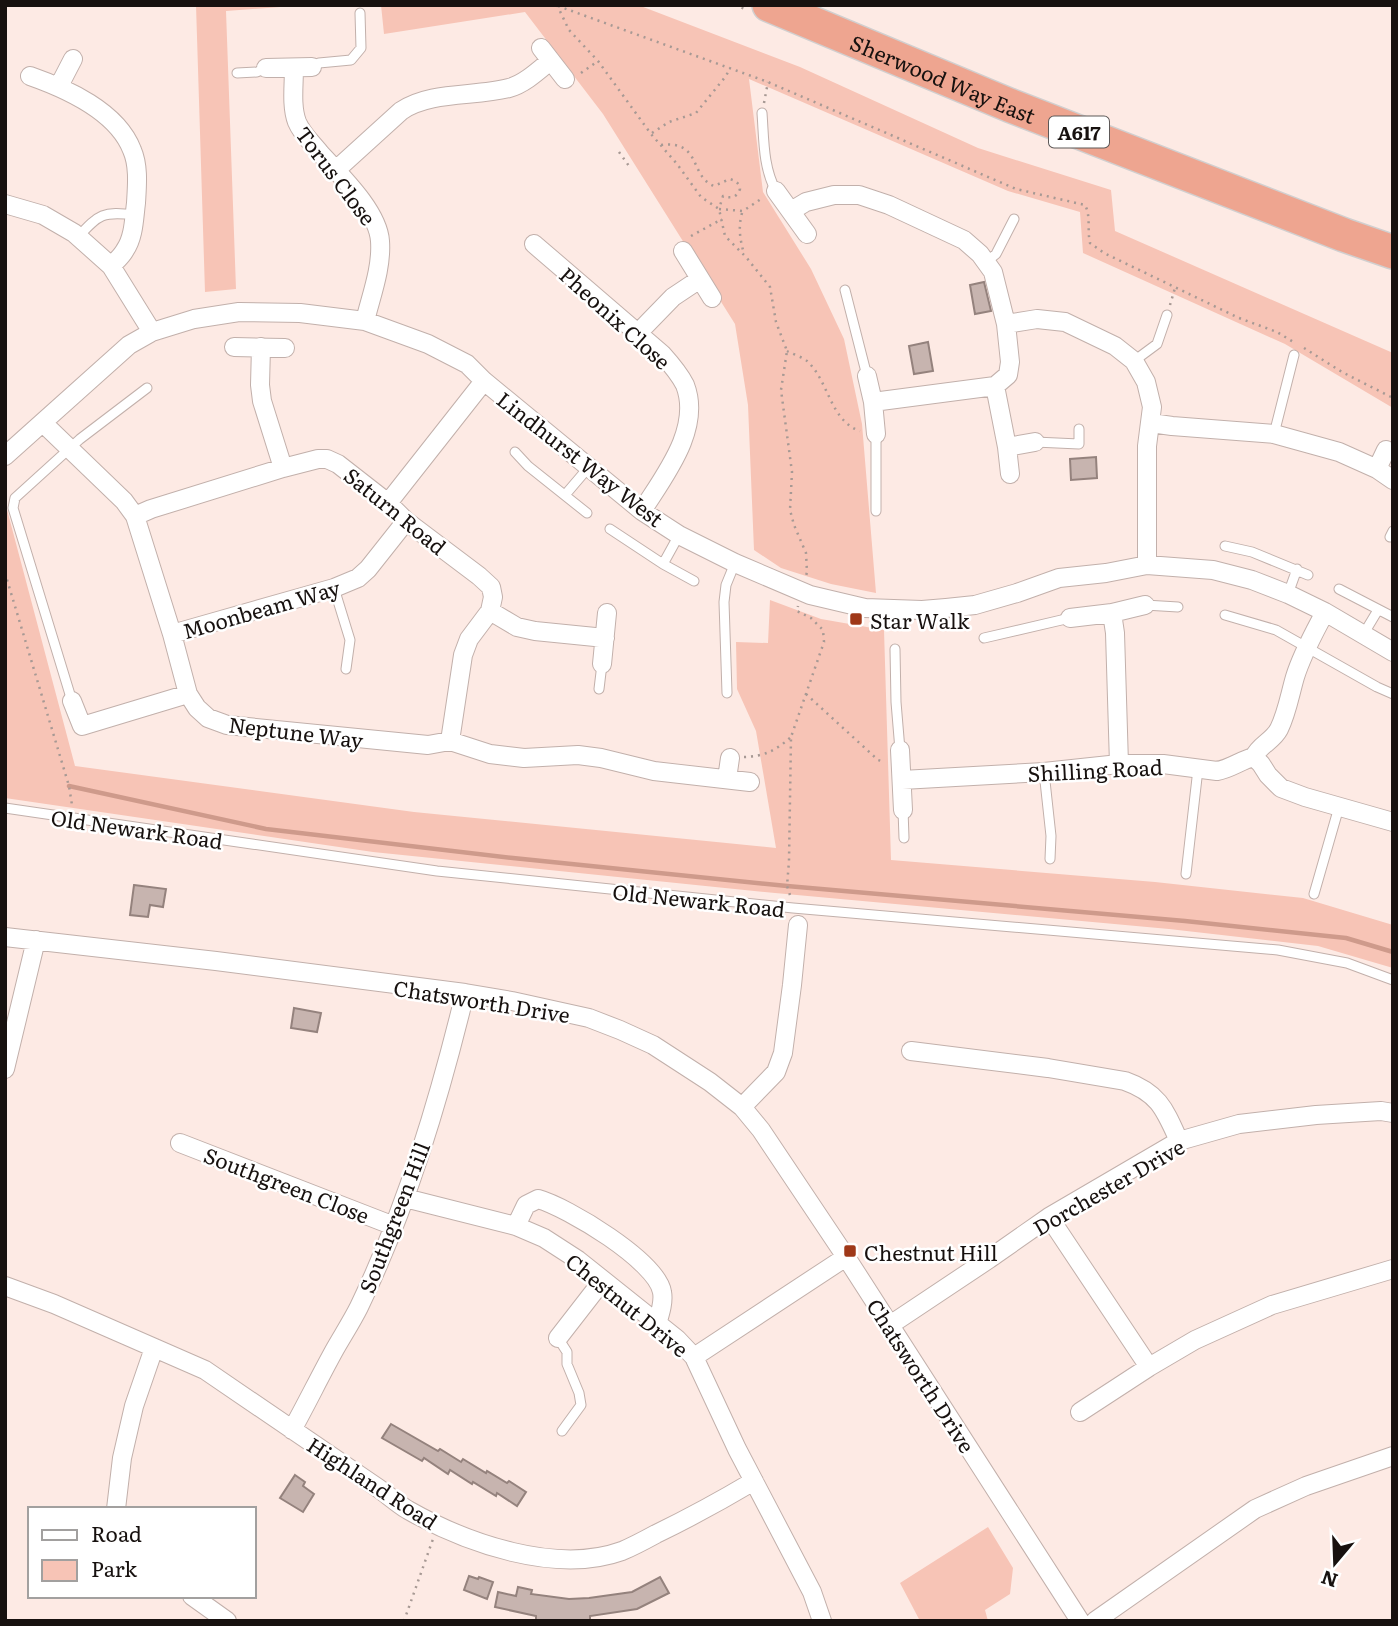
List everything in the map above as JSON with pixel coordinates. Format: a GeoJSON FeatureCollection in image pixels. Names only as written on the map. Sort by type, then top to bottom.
{"type":"FeatureCollection","features":[{"type":"Feature","properties":{"kind":"highway","name":"Sherwood Way East"},"geometry":{"type":"LineString","coordinates":[[768,5],[1009,105],[1393,252]]}},
{"type":"Feature","properties":{"kind":"street"},"geometry":{"type":"LineString","coordinates":[[336,170],[410,104],[511,88],[526,80],[546,55],[572,77]]}},
{"type":"Feature","properties":{"kind":"street"},"geometry":{"type":"LineString","coordinates":[[59,86],[74,59]]}},
{"type":"Feature","properties":{"kind":"street"},"geometry":{"type":"LineString","coordinates":[[266,68],[312,67]]}},
{"type":"Feature","properties":{"kind":"street","name":"Torus Close"},"geometry":{"type":"LineString","coordinates":[[294,68],[297,122],[306,137],[369,210],[378,227],[381,242],[379,264],[365,321]]}},
{"type":"Feature","properties":{"kind":"street"},"geometry":{"type":"LineString","coordinates":[[30,76],[59,86],[80,98],[121,128],[132,150],[136,168],[135,215],[130,241],[111,266]]}},
{"type":"Feature","properties":{"kind":"street"},"geometry":{"type":"LineString","coordinates":[[776,191],[807,234]]}},
{"type":"Feature","properties":{"kind":"street"},"geometry":{"type":"LineString","coordinates":[[792,211],[806,202],[834,195],[859,195],[888,205],[964,240],[993,272],[1006,324],[1010,362],[1008,375],[995,386],[873,402]]}},
{"type":"Feature","properties":{"kind":"street"},"geometry":{"type":"LineString","coordinates":[[5,204],[43,215],[78,237],[111,266],[152,332]]}},
{"type":"Feature","properties":{"kind":"street","name":"Pheonix Close"},"geometry":{"type":"LineString","coordinates":[[534,244],[662,354],[676,369],[684,385],[688,399],[685,435],[676,456],[642,511]]}},
{"type":"Feature","properties":{"kind":"street"},"geometry":{"type":"LineString","coordinates":[[686,244],[700,279],[712,298]]}},
{"type":"Feature","properties":{"kind":"street"},"geometry":{"type":"LineString","coordinates":[[638,333],[673,297],[700,279]]}},
{"type":"Feature","properties":{"kind":"street","name":"Lindhurst Way West"},"geometry":{"type":"LineString","coordinates":[[5,456],[129,345],[152,332],[194,319],[239,312],[300,313],[365,321],[428,344],[467,364],[642,511],[679,535],[802,592],[865,608],[922,610],[975,605],[1059,578],[1147,565],[1213,570],[1252,580],[1288,594],[1325,612],[1393,652]]}},
{"type":"Feature","properties":{"kind":"street"},"geometry":{"type":"LineString","coordinates":[[1006,324],[1037,319],[1065,322],[1115,346],[1134,361],[1146,382],[1152,407],[1147,446],[1147,565]]}},
{"type":"Feature","properties":{"kind":"street"},"geometry":{"type":"LineString","coordinates":[[234,347],[285,348]]}},
{"type":"Feature","properties":{"kind":"street"},"geometry":{"type":"LineString","coordinates":[[261,347],[262,401],[283,468]]}},
{"type":"Feature","properties":{"kind":"street"},"geometry":{"type":"LineString","coordinates":[[867,376],[876,433]]}},
{"type":"Feature","properties":{"kind":"street"},"geometry":{"type":"LineString","coordinates":[[388,503],[484,381]]}},
{"type":"Feature","properties":{"kind":"street"},"geometry":{"type":"LineString","coordinates":[[995,386],[1010,474]]}},
{"type":"Feature","properties":{"kind":"street"},"geometry":{"type":"LineString","coordinates":[[1151,423],[1274,434],[1339,452],[1377,469],[1393,480]]}},
{"type":"Feature","properties":{"kind":"street","name":"Neptune Way"},"geometry":{"type":"LineString","coordinates":[[43,424],[124,501],[135,516],[188,694],[208,718],[226,725],[428,745],[450,741],[490,754],[524,758],[578,755],[654,771],[750,782]]}},
{"type":"Feature","properties":{"kind":"street"},"geometry":{"type":"LineString","coordinates":[[1007,447],[1035,442]]}},
{"type":"Feature","properties":{"kind":"street"},"geometry":{"type":"LineString","coordinates":[[1377,469],[1386,450]]}},
{"type":"Feature","properties":{"kind":"street","name":"Saturn Road"},"geometry":{"type":"LineString","coordinates":[[135,516],[283,468],[327,459],[338,464],[388,503],[406,521],[491,587],[493,597],[489,611]]}},
{"type":"Feature","properties":{"kind":"street","name":"Moonbeam Way"},"geometry":{"type":"LineString","coordinates":[[172,634],[334,588],[358,578],[406,521]]}},
{"type":"Feature","properties":{"kind":"street"},"geometry":{"type":"LineString","coordinates":[[1070,618],[1112,613],[1145,605]]}},
{"type":"Feature","properties":{"kind":"street"},"geometry":{"type":"LineString","coordinates":[[450,741],[463,655],[468,639],[489,611],[517,627],[605,638]]}},
{"type":"Feature","properties":{"kind":"street"},"geometry":{"type":"LineString","coordinates":[[1325,612],[1295,675],[1277,734],[1262,746],[1254,757],[1281,788],[1393,822]]}},
{"type":"Feature","properties":{"kind":"street"},"geometry":{"type":"LineString","coordinates":[[602,664],[607,613]]}},
{"type":"Feature","properties":{"kind":"street"},"geometry":{"type":"LineString","coordinates":[[1112,613],[1119,764]]}},
{"type":"Feature","properties":{"kind":"street"},"geometry":{"type":"LineString","coordinates":[[72,701],[82,726],[188,694]]}},
{"type":"Feature","properties":{"kind":"street","name":"Shilling Road"},"geometry":{"type":"LineString","coordinates":[[901,764],[1044,772],[1119,764],[1163,764],[1217,771],[1254,757]]}},
{"type":"Feature","properties":{"kind":"street"},"geometry":{"type":"LineString","coordinates":[[727,779],[730,758]]}},
{"type":"Feature","properties":{"kind":"street"},"geometry":{"type":"LineString","coordinates":[[901,764],[903,810]]}},
{"type":"Feature","properties":{"kind":"street"},"geometry":{"type":"LineString","coordinates":[[742,1107],[776,1072],[783,1053],[792,985],[795,916]]}},
{"type":"Feature","properties":{"kind":"street","name":"Chatsworth Drive"},"geometry":{"type":"LineString","coordinates":[[5,937],[465,993],[589,1018],[653,1045],[710,1082],[742,1107],[761,1130],[1080,1621]]}},
{"type":"Feature","properties":{"kind":"street"},"geometry":{"type":"LineString","coordinates":[[5,1069],[36,940]]}},
{"type":"Feature","properties":{"kind":"street","name":"Southgreen Hill"},"geometry":{"type":"LineString","coordinates":[[292,1430],[358,1309],[394,1226],[450,1055],[465,993]]}},
{"type":"Feature","properties":{"kind":"street"},"geometry":{"type":"LineString","coordinates":[[911,1051],[930,1063],[1048,1068],[1137,1085],[1156,1097],[1179,1141]]}},
{"type":"Feature","properties":{"kind":"street","name":"Dorchester Drive"},"geometry":{"type":"LineString","coordinates":[[890,1325],[1049,1216],[1179,1141],[1239,1124],[1316,1115],[1381,1111],[1393,1113]]}},
{"type":"Feature","properties":{"kind":"street","name":"Southgreen Close"},"geometry":{"type":"LineString","coordinates":[[180,1143],[394,1226]]}},
{"type":"Feature","properties":{"kind":"street","name":"Chestnut Drive"},"geometry":{"type":"LineString","coordinates":[[405,1198],[516,1226],[544,1238],[578,1260],[677,1339],[694,1357],[812,1592],[822,1621]]}},
{"type":"Feature","properties":{"kind":"street"},"geometry":{"type":"LineString","coordinates":[[516,1226],[526,1205],[538,1199],[581,1218],[610,1237],[640,1262],[663,1291],[657,1324]]}},
{"type":"Feature","properties":{"kind":"street"},"geometry":{"type":"LineString","coordinates":[[1049,1216],[1149,1367]]}},
{"type":"Feature","properties":{"kind":"street"},"geometry":{"type":"LineString","coordinates":[[694,1357],[846,1257]]}},
{"type":"Feature","properties":{"kind":"street"},"geometry":{"type":"LineString","coordinates":[[1080,1412],[1195,1340],[1272,1305],[1393,1269]]}},
{"type":"Feature","properties":{"kind":"street"},"geometry":{"type":"LineString","coordinates":[[558,1338],[603,1280]]}},
{"type":"Feature","properties":{"kind":"street","name":"Highland Road"},"geometry":{"type":"LineString","coordinates":[[5,1286],[54,1304],[205,1370],[405,1508],[438,1526],[534,1557],[568,1560],[594,1558],[622,1551],[693,1516],[754,1481]]}},
{"type":"Feature","properties":{"kind":"street"},"geometry":{"type":"LineString","coordinates":[[116,1507],[122,1458],[134,1406],[154,1348]]}},
{"type":"Feature","properties":{"kind":"street"},"geometry":{"type":"LineString","coordinates":[[1095,1621],[1255,1510],[1306,1486],[1393,1456]]}},
{"type":"Feature","properties":{"kind":"street"},"geometry":{"type":"LineString","coordinates":[[195,1598],[226,1621]]}},
{"type":"Feature","properties":{"kind":"lane"},"geometry":{"type":"LineString","coordinates":[[312,67],[320,63],[351,60],[361,48],[360,13]]}},
{"type":"Feature","properties":{"kind":"lane"},"geometry":{"type":"LineString","coordinates":[[237,73],[257,72],[266,68]]}},
{"type":"Feature","properties":{"kind":"lane"},"geometry":{"type":"LineString","coordinates":[[762,113],[765,157],[769,178],[776,191]]}},
{"type":"Feature","properties":{"kind":"lane"},"geometry":{"type":"LineString","coordinates":[[78,237],[102,215],[135,215]]}},
{"type":"Feature","properties":{"kind":"lane"},"geometry":{"type":"LineString","coordinates":[[986,262],[996,254],[1014,219]]}},
{"type":"Feature","properties":{"kind":"lane"},"geometry":{"type":"LineString","coordinates":[[845,290],[867,376]]}},
{"type":"Feature","properties":{"kind":"lane"},"geometry":{"type":"LineString","coordinates":[[1134,361],[1157,344],[1167,315]]}},
{"type":"Feature","properties":{"kind":"lane"},"geometry":{"type":"LineString","coordinates":[[1274,434],[1294,355]]}},
{"type":"Feature","properties":{"kind":"lane"},"geometry":{"type":"LineString","coordinates":[[72,701],[13,508],[15,498],[80,439],[147,388]]}},
{"type":"Feature","properties":{"kind":"lane"},"geometry":{"type":"LineString","coordinates":[[1035,442],[1079,444],[1079,429]]}},
{"type":"Feature","properties":{"kind":"lane"},"geometry":{"type":"LineString","coordinates":[[876,433],[876,511]]}},
{"type":"Feature","properties":{"kind":"lane"},"geometry":{"type":"LineString","coordinates":[[515,452],[528,466],[587,513]]}},
{"type":"Feature","properties":{"kind":"lane"},"geometry":{"type":"LineString","coordinates":[[565,495],[588,468]]}},
{"type":"Feature","properties":{"kind":"lane"},"geometry":{"type":"LineString","coordinates":[[610,529],[663,564],[694,580]]}},
{"type":"Feature","properties":{"kind":"lane"},"geometry":{"type":"LineString","coordinates":[[663,564],[679,535]]}},
{"type":"Feature","properties":{"kind":"lane"},"geometry":{"type":"LineString","coordinates":[[1225,547],[1252,552],[1308,575]]}},
{"type":"Feature","properties":{"kind":"lane"},"geometry":{"type":"LineString","coordinates":[[727,693],[724,602],[726,585],[736,563]]}},
{"type":"Feature","properties":{"kind":"lane"},"geometry":{"type":"LineString","coordinates":[[1288,594],[1297,569]]}},
{"type":"Feature","properties":{"kind":"lane"},"geometry":{"type":"LineString","coordinates":[[334,588],[351,640],[346,669]]}},
{"type":"Feature","properties":{"kind":"lane"},"geometry":{"type":"LineString","coordinates":[[1339,589],[1393,617]]}},
{"type":"Feature","properties":{"kind":"lane"},"geometry":{"type":"LineString","coordinates":[[1145,605],[1178,607]]}},
{"type":"Feature","properties":{"kind":"lane"},"geometry":{"type":"LineString","coordinates":[[1363,635],[1378,610]]}},
{"type":"Feature","properties":{"kind":"lane"},"geometry":{"type":"LineString","coordinates":[[1226,615],[1276,631],[1393,694]]}},
{"type":"Feature","properties":{"kind":"lane"},"geometry":{"type":"LineString","coordinates":[[984,638],[1070,618]]}},
{"type":"Feature","properties":{"kind":"lane"},"geometry":{"type":"LineString","coordinates":[[895,649],[901,764]]}},
{"type":"Feature","properties":{"kind":"lane"},"geometry":{"type":"LineString","coordinates":[[599,689],[602,664]]}},
{"type":"Feature","properties":{"kind":"lane"},"geometry":{"type":"LineString","coordinates":[[1186,874],[1198,769]]}},
{"type":"Feature","properties":{"kind":"lane"},"geometry":{"type":"LineString","coordinates":[[1044,772],[1051,836],[1050,859]]}},
{"type":"Feature","properties":{"kind":"lane"},"geometry":{"type":"LineString","coordinates":[[1314,894],[1339,807]]}},
{"type":"Feature","properties":{"kind":"lane","name":"Old Newark Road"},"geometry":{"type":"LineString","coordinates":[[5,808],[437,872],[795,916],[1278,950],[1347,963],[1393,980]]}},
{"type":"Feature","properties":{"kind":"lane"},"geometry":{"type":"LineString","coordinates":[[903,810],[904,838]]}},
{"type":"Feature","properties":{"kind":"lane"},"geometry":{"type":"LineString","coordinates":[[558,1338],[567,1352],[567,1364],[581,1405],[562,1431]]}},
{"type":"Feature","properties":{"kind":"path"},"geometry":{"type":"LineString","coordinates":[[557,5],[569,30],[598,61],[701,197],[719,209],[743,211],[776,191]]}},
{"type":"Feature","properties":{"kind":"path"},"geometry":{"type":"LineString","coordinates":[[557,5],[768,82],[1016,189],[1085,205],[1089,213],[1087,230],[1090,243],[1104,253],[1239,318],[1277,332],[1342,372],[1393,398]]}},
{"type":"Feature","properties":{"kind":"path"},"geometry":{"type":"LineString","coordinates":[[572,77],[598,61]]}},
{"type":"Feature","properties":{"kind":"path"},"geometry":{"type":"LineString","coordinates":[[651,134],[669,122],[696,113],[730,68]]}},
{"type":"Feature","properties":{"kind":"path"},"geometry":{"type":"LineString","coordinates":[[762,113],[768,82]]}},
{"type":"Feature","properties":{"kind":"path"},"geometry":{"type":"LineString","coordinates":[[661,145],[671,144],[686,150],[707,183],[714,186],[730,179],[739,185],[736,196],[723,197],[719,209],[724,236],[746,257],[770,287],[776,322],[787,351],[781,390],[792,472],[790,510],[806,553],[807,572],[797,611],[811,618],[823,630],[824,642],[791,737],[787,886],[795,916]]}},
{"type":"Feature","properties":{"kind":"path"},"geometry":{"type":"LineString","coordinates":[[619,152],[629,166]]}},
{"type":"Feature","properties":{"kind":"path"},"geometry":{"type":"LineString","coordinates":[[743,211],[740,240],[746,257]]}},
{"type":"Feature","properties":{"kind":"path"},"geometry":{"type":"LineString","coordinates":[[686,244],[722,219]]}},
{"type":"Feature","properties":{"kind":"path"},"geometry":{"type":"LineString","coordinates":[[1167,315],[1175,288]]}},
{"type":"Feature","properties":{"kind":"path"},"geometry":{"type":"LineString","coordinates":[[787,351],[807,361],[839,415],[856,430],[876,433]]}},
{"type":"Feature","properties":{"kind":"path"},"geometry":{"type":"LineString","coordinates":[[5,573],[69,786],[74,819]]}},
{"type":"Feature","properties":{"kind":"path"},"geometry":{"type":"LineString","coordinates":[[806,695],[878,760],[901,764]]}},
{"type":"Feature","properties":{"kind":"path"},"geometry":{"type":"LineString","coordinates":[[730,758],[759,757],[778,748],[791,737]]}},
{"type":"Feature","properties":{"kind":"path"},"geometry":{"type":"LineString","coordinates":[[404,1621],[438,1526]]}},
{"type":"Feature","properties":{"kind":"green space"},"geometry":{"type":"Polygon","coordinates":[[[196,5],[307,5],[226,11],[236,289],[205,292],[196,5]]]}},
{"type":"Feature","properties":{"kind":"green space"},"geometry":{"type":"Polygon","coordinates":[[[381,5],[638,5],[800,67],[978,148],[1111,190],[1115,231],[1393,353],[1393,408],[1285,344],[1083,253],[1080,212],[1008,191],[749,79],[763,192],[811,269],[844,339],[862,424],[876,593],[831,584],[781,568],[754,550],[748,405],[735,324],[603,114],[525,12],[384,34],[381,5]]]}},
{"type":"Feature","properties":{"kind":"green space"},"geometry":{"type":"Polygon","coordinates":[[[5,502],[75,766],[414,812],[776,848],[756,731],[737,689],[736,642],[768,643],[770,600],[821,619],[884,630],[891,860],[1155,882],[1303,898],[1393,925],[1393,968],[1318,946],[1169,929],[775,893],[373,852],[5,798],[5,502]]]}},
{"type":"Feature","properties":{"kind":"green space"},"geometry":{"type":"Polygon","coordinates":[[[988,1527],[1013,1568],[1010,1594],[985,1610],[988,1621],[920,1621],[900,1583],[988,1527]]]}},
{"type":"Feature","properties":{"kind":"building"},"geometry":{"type":"Polygon","coordinates":[[[984,282],[991,311],[975,314],[970,285],[984,282]]]}},
{"type":"Feature","properties":{"kind":"building"},"geometry":{"type":"Polygon","coordinates":[[[928,342],[933,371],[914,374],[909,346],[928,342]]]}},
{"type":"Feature","properties":{"kind":"building"},"geometry":{"type":"Polygon","coordinates":[[[1096,457],[1097,478],[1071,480],[1070,459],[1096,457]]]}},
{"type":"Feature","properties":{"kind":"building"},"geometry":{"type":"Polygon","coordinates":[[[134,885],[166,889],[163,907],[150,905],[148,917],[130,915],[134,885]]]}},
{"type":"Feature","properties":{"kind":"building"},"geometry":{"type":"Polygon","coordinates":[[[294,1008],[321,1013],[317,1032],[291,1028],[294,1008]]]}},
{"type":"Feature","properties":{"kind":"building"},"geometry":{"type":"Polygon","coordinates":[[[391,1424],[438,1451],[440,1449],[461,1462],[463,1459],[526,1492],[517,1506],[450,1470],[448,1474],[424,1458],[422,1461],[382,1438],[391,1424]]]}},
{"type":"Feature","properties":{"kind":"building"},"geometry":{"type":"Polygon","coordinates":[[[295,1475],[305,1482],[303,1486],[314,1494],[303,1512],[280,1498],[295,1475]]]}},
{"type":"Feature","properties":{"kind":"building"},"geometry":{"type":"Polygon","coordinates":[[[469,1576],[493,1582],[487,1599],[464,1590],[469,1576]]]}},
{"type":"Feature","properties":{"kind":"building"},"geometry":{"type":"Polygon","coordinates":[[[660,1577],[669,1593],[637,1609],[590,1616],[590,1621],[536,1621],[536,1616],[495,1607],[498,1592],[516,1596],[518,1587],[532,1590],[531,1594],[569,1599],[589,1598],[632,1592],[660,1577]]]}},
{"type":"Feature","properties":{"kind":"waterway"},"geometry":{"type":"LineString","coordinates":[[69,786],[266,829],[787,886],[1346,938],[1393,952]]}},
{"type":"Feature","properties":{"kind":"place","name":"Star Walk"},"geometry":{"type":"Point","coordinates":[856,619]}},
{"type":"Feature","properties":{"kind":"place","name":"Chestnut Hill"},"geometry":{"type":"Point","coordinates":[850,1251]}}]}
